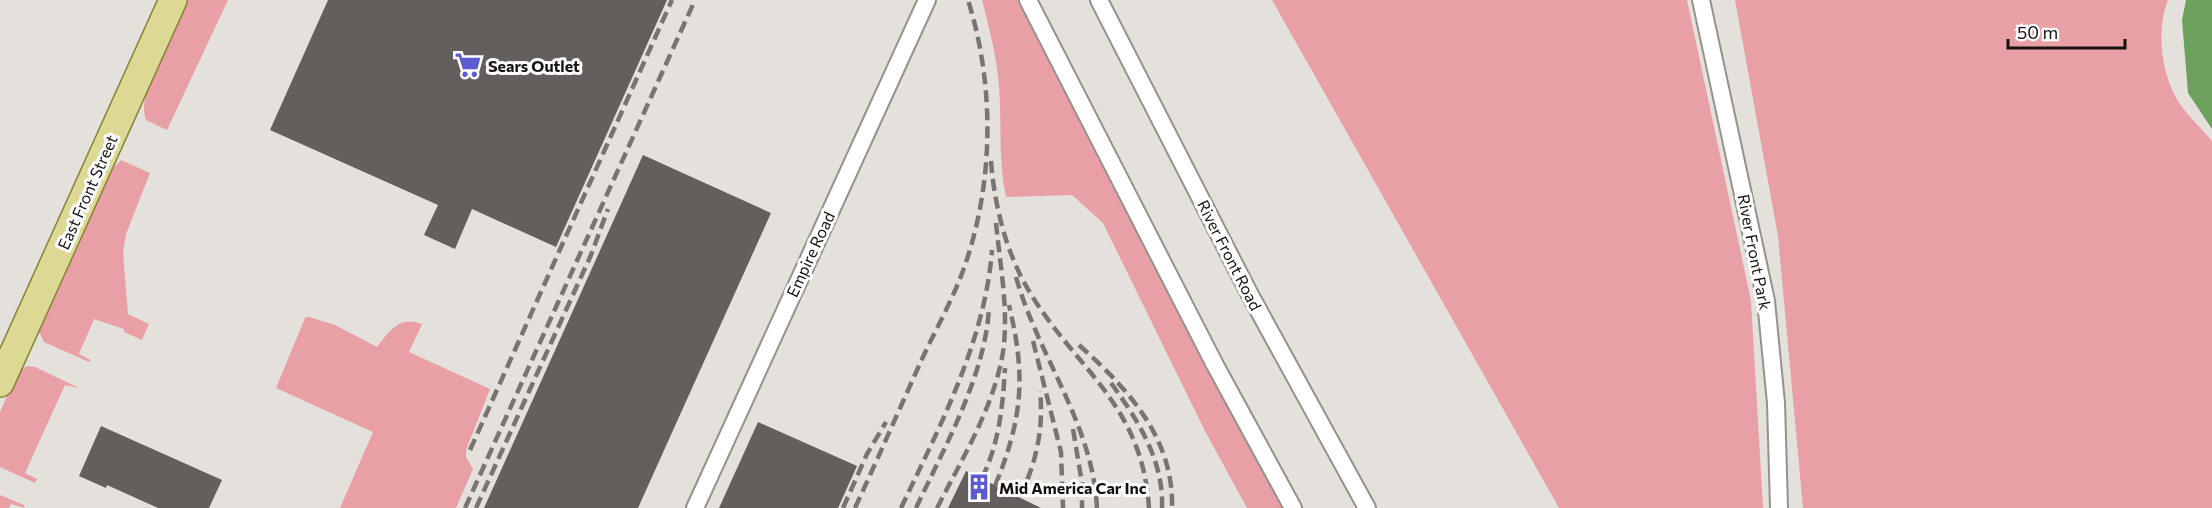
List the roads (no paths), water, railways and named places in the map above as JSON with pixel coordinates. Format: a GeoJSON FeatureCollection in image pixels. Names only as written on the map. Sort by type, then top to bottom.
{"type":"FeatureCollection","features":[{"type":"Feature","properties":{"kind":"main road","name":"East Front Street"},"geometry":{"type":"LineString","coordinates":[[0,383],[173,0]]}},
{"type":"Feature","properties":{"kind":"street","name":"Empire Road"},"geometry":{"type":"LineString","coordinates":[[695,508],[927,0]]}},
{"type":"Feature","properties":{"kind":"street"},"geometry":{"type":"LineString","coordinates":[[1028,0],[1209,354],[1293,508]]}},
{"type":"Feature","properties":{"kind":"street","name":"River Front Road"},"geometry":{"type":"LineString","coordinates":[[1099,0],[1249,293],[1367,508]]}},
{"type":"Feature","properties":{"kind":"street","name":"River Front Park"},"geometry":{"type":"LineString","coordinates":[[1701,0],[1766,301],[1776,403],[1779,508]]}},
{"type":"Feature","properties":{"kind":"railway"},"geometry":{"type":"LineString","coordinates":[[470,450],[672,0]]}},
{"type":"Feature","properties":{"kind":"railway"},"geometry":{"type":"LineString","coordinates":[[465,508],[695,0]]}},
{"type":"Feature","properties":{"kind":"railway"},"geometry":{"type":"LineString","coordinates":[[855,508],[955,291],[974,236],[986,169],[987,100],[977,33],[968,0]]}},
{"type":"Feature","properties":{"kind":"railway"},"geometry":{"type":"LineString","coordinates":[[991,161],[1002,224],[1018,270],[1044,313],[1119,412],[1133,439],[1144,471],[1149,508]]}},
{"type":"Feature","properties":{"kind":"railway"},"geometry":{"type":"LineString","coordinates":[[476,508],[591,255],[608,209]]}},
{"type":"Feature","properties":{"kind":"railway"},"geometry":{"type":"LineString","coordinates":[[937,508],[985,413],[999,372],[1005,336],[1005,320],[996,223]]}},
{"type":"Feature","properties":{"kind":"railway"},"geometry":{"type":"LineString","coordinates":[[901,508],[945,414],[970,350],[988,284],[992,250]]}},
{"type":"Feature","properties":{"kind":"railway"},"geometry":{"type":"LineString","coordinates":[[1016,277],[1037,335],[1086,448],[1097,508]]}},
{"type":"Feature","properties":{"kind":"railway"},"geometry":{"type":"LineString","coordinates":[[995,486],[1011,439],[1019,396],[1018,354],[1009,305]]}},
{"type":"Feature","properties":{"kind":"railway"},"geometry":{"type":"LineString","coordinates":[[916,508],[951,436],[972,384],[986,332],[989,307]]}},
{"type":"Feature","properties":{"kind":"railway"},"geometry":{"type":"LineString","coordinates":[[1033,341],[1061,452],[1063,508]]}},
{"type":"Feature","properties":{"kind":"railway"},"geometry":{"type":"LineString","coordinates":[[1079,345],[1114,379],[1145,417],[1165,459],[1171,483],[1172,508]]}},
{"type":"Feature","properties":{"kind":"railway"},"geometry":{"type":"LineString","coordinates":[[982,478],[988,465],[999,424],[1005,368]]}},
{"type":"Feature","properties":{"kind":"railway"},"geometry":{"type":"LineString","coordinates":[[1111,383],[1140,426],[1154,458],[1159,474],[1162,508]]}},
{"type":"Feature","properties":{"kind":"railway"},"geometry":{"type":"LineString","coordinates":[[1020,496],[1038,445],[1041,419],[1040,391]]}},
{"type":"Feature","properties":{"kind":"railway"},"geometry":{"type":"LineString","coordinates":[[843,508],[867,454],[886,422]]}},
{"type":"Feature","properties":{"kind":"railway"},"geometry":{"type":"LineString","coordinates":[[1073,429],[1082,483],[1082,508]]}},
{"type":"Feature","properties":{"kind":"place","name":"Sears Outlet"},"geometry":{"type":"Point","coordinates":[468,65]}},
{"type":"Feature","properties":{"kind":"place","name":"Mid America Car Inc"},"geometry":{"type":"Point","coordinates":[979,487]}}]}
